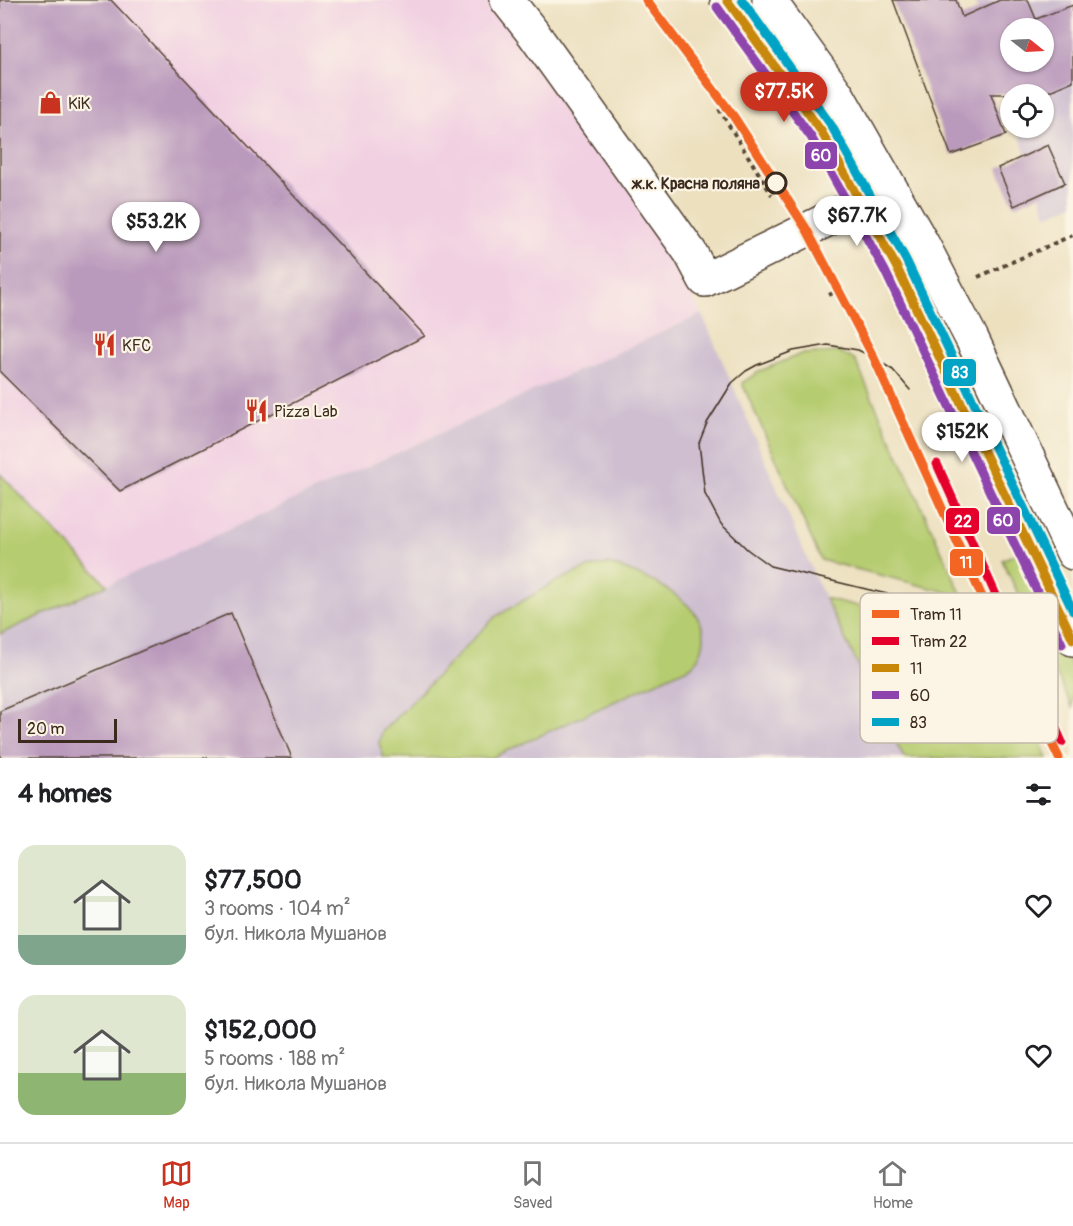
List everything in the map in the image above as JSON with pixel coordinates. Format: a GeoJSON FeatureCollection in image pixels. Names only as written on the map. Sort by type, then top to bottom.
{"type":"FeatureCollection","features":[{"type":"Feature","properties":{"kind":"main road"},"geometry":{"type":"LineString","coordinates":[[507,0],[690,252],[705,280],[861,203],[889,186]]}},
{"type":"Feature","properties":{"kind":"main road"},"geometry":{"type":"LineString","coordinates":[[727,0],[821,131],[905,283],[1051,593]]}},
{"type":"Feature","properties":{"kind":"main road"},"geometry":{"type":"LineString","coordinates":[[769,0],[837,94],[889,186],[972,339],[1073,553]]}},
{"type":"Feature","properties":{"kind":"main road"},"geometry":{"type":"LineString","coordinates":[[1058,607],[1073,639]]}},
{"type":"Feature","properties":{"kind":"path"},"geometry":{"type":"LineString","coordinates":[[719,108],[772,195]]}},
{"type":"Feature","properties":{"kind":"path"},"geometry":{"type":"LineString","coordinates":[[972,279],[1073,235]]}},
{"type":"Feature","properties":{"kind":"shaded area"},"geometry":{"type":"Polygon","coordinates":[[[0,0],[486,0],[538,54],[614,164],[702,314],[107,585],[0,474],[0,0]]]}},
{"type":"Feature","properties":{"kind":"shaded area"},"geometry":{"type":"Polygon","coordinates":[[[974,0],[1073,0],[1073,204],[1047,216],[1020,138],[1054,138],[1054,84],[1002,84],[974,0]]]}},
{"type":"Feature","properties":{"kind":"shaded area"},"geometry":{"type":"Polygon","coordinates":[[[702,314],[815,577],[860,669],[860,743],[897,743],[904,758],[0,758],[0,472],[107,585],[702,314]]]}},
{"type":"Feature","properties":{"kind":"green space"},"geometry":{"type":"Polygon","coordinates":[[[839,352],[855,360],[961,593],[950,593],[821,560],[742,383],[760,371],[801,354],[839,352]]]}},
{"type":"Feature","properties":{"kind":"green space"},"geometry":{"type":"Polygon","coordinates":[[[0,474],[107,585],[0,634],[0,474]]]}},
{"type":"Feature","properties":{"kind":"green space"},"geometry":{"type":"Polygon","coordinates":[[[1018,553],[1037,593],[1018,593],[1002,560],[1018,553]]]}},
{"type":"Feature","properties":{"kind":"green space"},"geometry":{"type":"Polygon","coordinates":[[[607,564],[624,569],[663,587],[681,599],[695,614],[703,630],[703,647],[692,666],[491,758],[384,758],[379,743],[382,732],[495,617],[555,582],[587,568],[607,564]]]}},
{"type":"Feature","properties":{"kind":"green space"},"geometry":{"type":"Polygon","coordinates":[[[825,598],[860,607],[860,669],[825,598]]]}},
{"type":"Feature","properties":{"kind":"green space"},"geometry":{"type":"Polygon","coordinates":[[[1058,637],[1073,669],[1073,709],[1058,678],[1058,637]]]}},
{"type":"Feature","properties":{"kind":"green space"},"geometry":{"type":"Polygon","coordinates":[[[897,743],[1040,743],[1047,758],[904,758],[897,743]]]}},
{"type":"Feature","properties":{"kind":"building"},"geometry":{"type":"Polygon","coordinates":[[[0,0],[111,0],[425,336],[120,491],[0,372],[0,0]]]}},
{"type":"Feature","properties":{"kind":"building"},"geometry":{"type":"Polygon","coordinates":[[[893,0],[956,0],[962,17],[1000,0],[1028,0],[1036,18],[1000,18],[1000,72],[1054,72],[1054,18],[1039,18],[1073,5],[1073,81],[1054,89],[1054,84],[1000,84],[1000,94],[991,94],[1000,119],[1000,137],[951,155],[893,0]]]}},
{"type":"Feature","properties":{"kind":"building"},"geometry":{"type":"Polygon","coordinates":[[[1048,145],[1065,183],[1014,206],[998,168],[1048,145]]]}},
{"type":"Feature","properties":{"kind":"building"},"geometry":{"type":"Polygon","coordinates":[[[231,613],[292,758],[0,758],[0,711],[231,613]]]}},
{"type":"Feature","properties":{"kind":"tram line","name":"11"},"geometry":{"type":"LineString","coordinates":[[646,0],[734,117],[807,230],[874,358],[980,593]]}},
{"type":"Feature","properties":{"kind":"tram line"},"geometry":{"type":"LineString","coordinates":[[883,593],[770,566],[748,550],[721,524],[705,494],[699,443],[707,423],[732,383],[757,365],[793,351],[828,345],[858,350],[893,370],[910,390]]}},
{"type":"Feature","properties":{"kind":"tram line","name":"22"},"geometry":{"type":"LineString","coordinates":[[937,464],[995,593]]}},
{"type":"Feature","properties":{"kind":"tram line","name":"22"},"geometry":{"type":"LineString","coordinates":[[1058,733],[1062,742]]}},
{"type":"Feature","properties":{"kind":"tram line","name":"11"},"geometry":{"type":"LineString","coordinates":[[1052,743],[1059,758]]}},
{"type":"Feature","properties":{"kind":"transit line","name":"11"},"geometry":{"type":"LineString","coordinates":[[727,0],[821,131],[896,266],[1051,593]]}},
{"type":"Feature","properties":{"kind":"transit line","name":"83"},"geometry":{"type":"LineString","coordinates":[[742,0],[831,125],[906,260],[1073,611]]}},
{"type":"Feature","properties":{"kind":"transit line","name":"60"},"geometry":{"type":"LineString","coordinates":[[717,7],[811,137],[885,271],[1038,593]]}},
{"type":"Feature","properties":{"kind":"transit line","name":"11"},"geometry":{"type":"LineString","coordinates":[[1058,607],[1073,639]]}},
{"type":"Feature","properties":{"kind":"transit line","name":"60"},"geometry":{"type":"LineString","coordinates":[[1058,636],[1062,644]]}},
{"type":"Feature","properties":{"kind":"place","name":"KiK"},"geometry":{"type":"Point","coordinates":[50,103]}},
{"type":"Feature","properties":{"kind":"place","name":"ж.к. Красна поляна"},"geometry":{"type":"Point","coordinates":[776,183]}},
{"type":"Feature","properties":{"kind":"place","name":"KFC"},"geometry":{"type":"Point","coordinates":[104,345]}},
{"type":"Feature","properties":{"kind":"place","name":"Pizza Lab"},"geometry":{"type":"Point","coordinates":[256,411]}}]}
